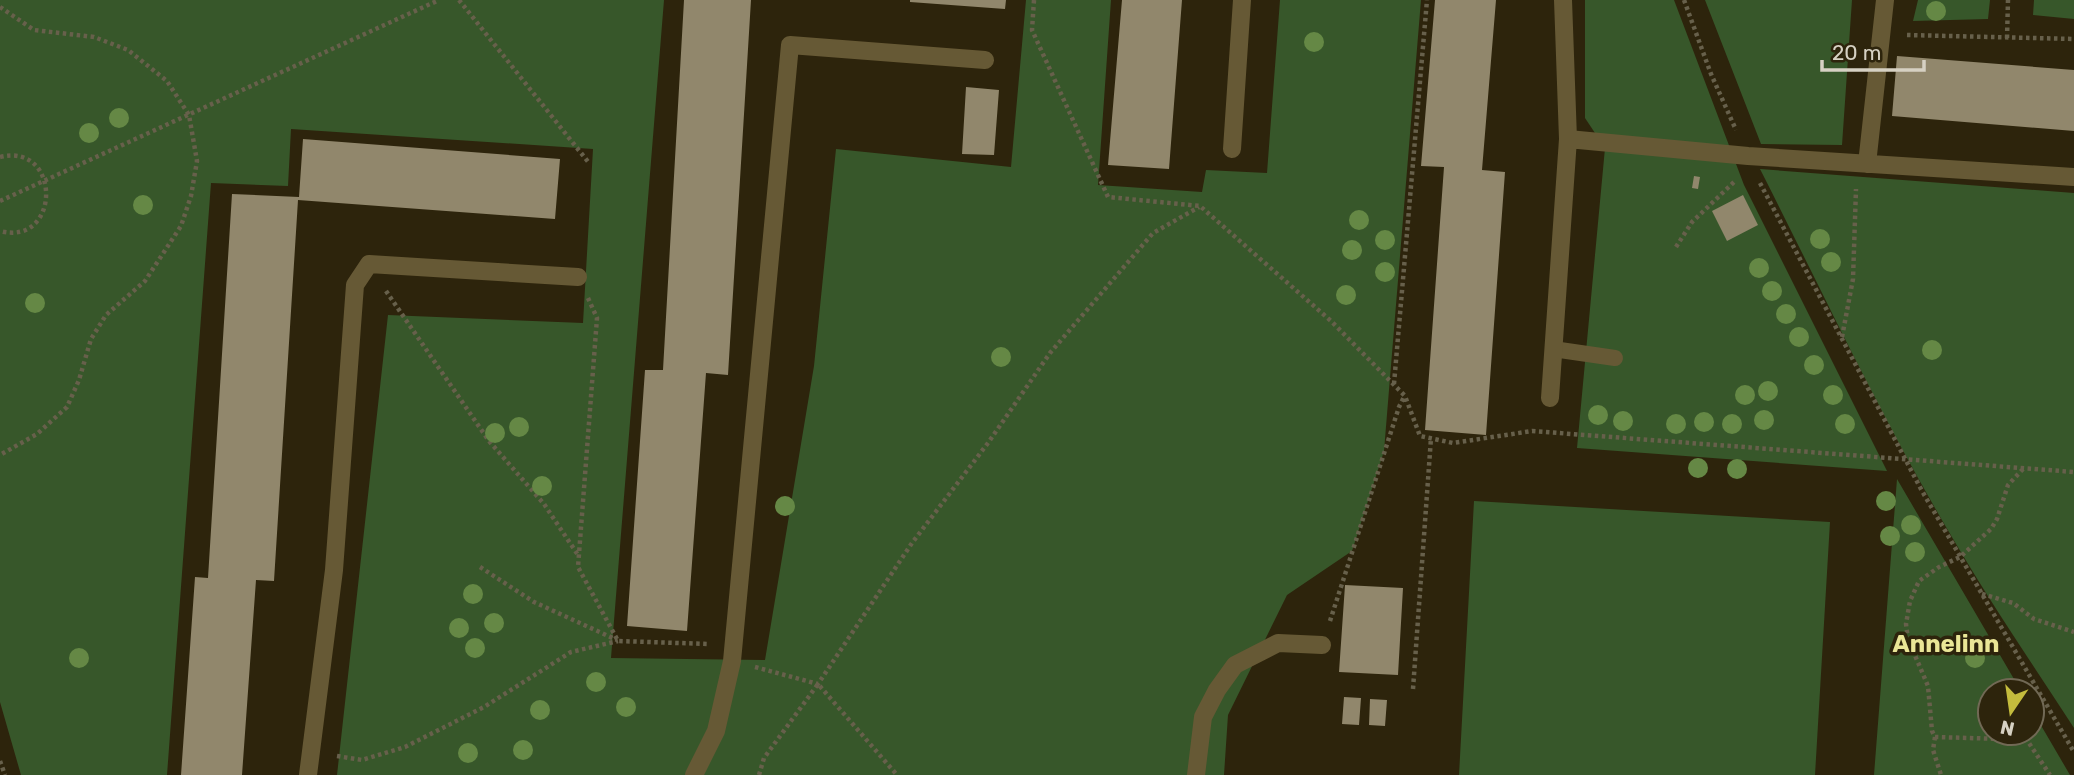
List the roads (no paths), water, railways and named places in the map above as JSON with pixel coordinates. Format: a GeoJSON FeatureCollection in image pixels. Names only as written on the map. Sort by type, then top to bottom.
{"type":"FeatureCollection","features":[{"type":"Feature","properties":{"kind":"street"},"geometry":{"type":"LineString","coordinates":[[1233,149],[1242,0]]}},
{"type":"Feature","properties":{"kind":"street"},"geometry":{"type":"LineString","coordinates":[[1550,398],[1568,139],[1563,0]]}},
{"type":"Feature","properties":{"kind":"street"},"geometry":{"type":"LineString","coordinates":[[1863,163],[1885,0]]}},
{"type":"Feature","properties":{"kind":"street"},"geometry":{"type":"LineString","coordinates":[[694,775],[716,731],[733,653],[790,45],[985,60]]}},
{"type":"Feature","properties":{"kind":"street"},"geometry":{"type":"LineString","coordinates":[[1568,139],[1748,156],[2074,177]]}},
{"type":"Feature","properties":{"kind":"street"},"geometry":{"type":"LineString","coordinates":[[308,775],[334,570],[355,285],[369,264],[578,277]]}},
{"type":"Feature","properties":{"kind":"street"},"geometry":{"type":"LineString","coordinates":[[1196,775],[1203,717],[1217,690],[1235,665],[1278,643],[1322,645]]}},
{"type":"Feature","properties":{"kind":"lane"},"geometry":{"type":"LineString","coordinates":[[1553,349],[1615,358]]}},
{"type":"Feature","properties":{"kind":"district","name":"Annelinn"},"geometry":{"type":"Point","coordinates":[1946,644]}}]}
